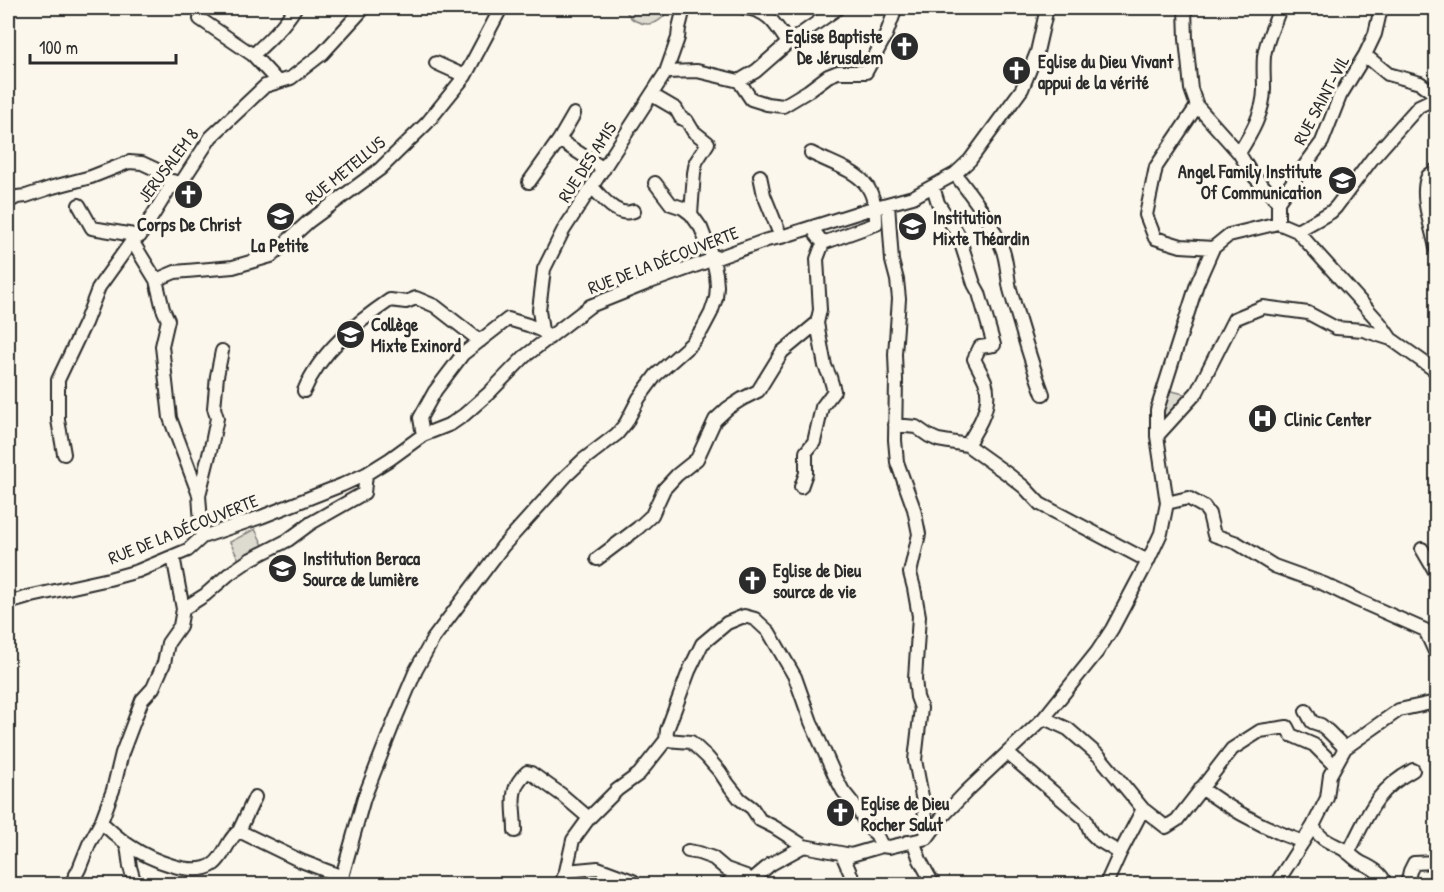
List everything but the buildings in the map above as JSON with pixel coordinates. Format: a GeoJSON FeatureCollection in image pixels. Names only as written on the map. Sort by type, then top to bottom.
{"type":"FeatureCollection","features":[{"type":"Feature","properties":{"kind":"street"},"geometry":{"type":"LineString","coordinates":[[253,55],[273,37],[295,8]]}},
{"type":"Feature","properties":{"kind":"street","name":"JERUSALEM 8"},"geometry":{"type":"LineString","coordinates":[[64,454],[58,420],[58,380],[99,287],[169,189],[181,183],[211,137],[265,86],[291,78],[322,54],[363,8]]}},
{"type":"Feature","properties":{"kind":"street","name":"RUE METELLUS"},"geometry":{"type":"LineString","coordinates":[[156,280],[175,272],[233,267],[271,256],[308,222],[380,169],[427,123],[465,76],[501,8]]}},
{"type":"Feature","properties":{"kind":"street","name":"RUE DES AMIS"},"geometry":{"type":"LineString","coordinates":[[546,335],[539,310],[544,270],[563,231],[666,72],[678,38],[684,8]]}},
{"type":"Feature","properties":{"kind":"street"},"geometry":{"type":"LineString","coordinates":[[752,8],[774,22],[788,43]]}},
{"type":"Feature","properties":{"kind":"street"},"geometry":{"type":"LineString","coordinates":[[739,81],[756,71],[788,43],[838,8]]}},
{"type":"Feature","properties":{"kind":"street"},"geometry":{"type":"LineString","coordinates":[[666,72],[697,70],[739,81],[751,99],[783,106],[838,72],[866,72],[886,35],[896,8]]}},
{"type":"Feature","properties":{"kind":"street","name":"RUE DE LA DÉCOUVERTE"},"geometry":{"type":"LineString","coordinates":[[8,603],[138,571],[188,550],[202,537],[261,517],[366,474],[423,435],[451,424],[465,415],[546,335],[590,306],[767,240],[913,197],[933,187],[955,174],[970,159],[1022,89],[1037,52],[1047,8]]}},
{"type":"Feature","properties":{"kind":"street"},"geometry":{"type":"LineString","coordinates":[[1185,8],[1191,89],[1197,106],[1239,153],[1251,173],[1278,202],[1278,223]]}},
{"type":"Feature","properties":{"kind":"street"},"geometry":{"type":"LineString","coordinates":[[1239,153],[1252,132],[1263,103],[1264,54],[1280,8]]}},
{"type":"Feature","properties":{"kind":"street","name":"RUE SAINT-VIL"},"geometry":{"type":"LineString","coordinates":[[1278,202],[1322,142],[1340,96],[1375,34],[1382,8]]}},
{"type":"Feature","properties":{"kind":"street"},"geometry":{"type":"LineString","coordinates":[[200,20],[253,55],[278,82]]}},
{"type":"Feature","properties":{"kind":"street"},"geometry":{"type":"LineString","coordinates":[[1297,231],[1331,212],[1407,118],[1419,106],[1437,96],[1420,83],[1388,74],[1365,55]]}},
{"type":"Feature","properties":{"kind":"street"},"geometry":{"type":"LineString","coordinates":[[436,63],[465,76]]}},
{"type":"Feature","properties":{"kind":"street"},"geometry":{"type":"LineString","coordinates":[[652,95],[676,109],[693,131],[708,143],[696,162],[691,214]]}},
{"type":"Feature","properties":{"kind":"street"},"geometry":{"type":"LineString","coordinates":[[1197,106],[1156,167],[1146,215],[1155,238],[1181,246],[1213,248]]}},
{"type":"Feature","properties":{"kind":"street"},"geometry":{"type":"LineString","coordinates":[[529,182],[559,140],[574,114]]}},
{"type":"Feature","properties":{"kind":"street"},"geometry":{"type":"LineString","coordinates":[[559,140],[604,169]]}},
{"type":"Feature","properties":{"kind":"street"},"geometry":{"type":"LineString","coordinates":[[811,153],[842,167],[863,180],[882,205],[897,280],[899,299],[895,354],[894,440],[897,462],[914,509],[920,534],[910,573],[919,616],[915,679],[921,708],[915,760],[927,838]]}},
{"type":"Feature","properties":{"kind":"street"},"geometry":{"type":"LineString","coordinates":[[8,202],[17,197],[91,177],[129,162],[142,163],[155,169],[168,180],[181,183]]}},
{"type":"Feature","properties":{"kind":"street"},"geometry":{"type":"LineString","coordinates":[[1437,170],[1428,176],[1424,190],[1437,248]]}},
{"type":"Feature","properties":{"kind":"street"},"geometry":{"type":"LineString","coordinates":[[955,174],[975,198],[1003,250],[1009,285],[1028,355],[1043,394]]}},
{"type":"Feature","properties":{"kind":"street"},"geometry":{"type":"LineString","coordinates":[[760,176],[764,195],[782,237]]}},
{"type":"Feature","properties":{"kind":"street"},"geometry":{"type":"LineString","coordinates":[[239,831],[342,881],[364,798],[416,670],[433,639],[502,546],[566,476],[617,434],[656,375],[691,344],[702,330],[716,298],[717,286],[713,259],[701,228],[691,214],[671,204],[655,183]]}},
{"type":"Feature","properties":{"kind":"street"},"geometry":{"type":"LineString","coordinates":[[592,187],[616,210],[627,213],[634,211]]}},
{"type":"Feature","properties":{"kind":"street"},"geometry":{"type":"LineString","coordinates":[[933,187],[938,203],[958,234],[994,345],[980,347],[974,359],[985,382],[987,394],[985,409],[979,425],[967,445]]}},
{"type":"Feature","properties":{"kind":"street"},"geometry":{"type":"LineString","coordinates":[[79,205],[92,228],[136,238],[156,280],[168,320],[162,346],[170,418],[200,495]]}},
{"type":"Feature","properties":{"kind":"street"},"geometry":{"type":"LineString","coordinates":[[801,487],[806,474],[806,452],[814,442],[822,407],[834,391],[825,366],[817,323],[820,310],[817,259],[823,243],[876,224],[882,205]]}},
{"type":"Feature","properties":{"kind":"street"},"geometry":{"type":"LineString","coordinates":[[666,740],[692,742],[720,772],[740,799],[752,808],[760,820],[804,846],[851,855],[882,846],[889,847],[927,838],[943,816],[967,791],[1044,718],[1112,629],[1148,561],[1161,533],[1167,502],[1157,436],[1157,410],[1197,284],[1213,248],[1229,235],[1278,223],[1297,231],[1380,323],[1391,339]]}},
{"type":"Feature","properties":{"kind":"street"},"geometry":{"type":"LineString","coordinates":[[815,226],[816,234],[823,243]]}},
{"type":"Feature","properties":{"kind":"street"},"geometry":{"type":"LineString","coordinates":[[304,391],[309,378],[328,353],[365,317],[390,300],[406,302],[416,298],[435,306],[480,341]]}},
{"type":"Feature","properties":{"kind":"street"},"geometry":{"type":"LineString","coordinates":[[1157,436],[1197,392],[1234,319],[1263,307],[1308,313],[1336,328],[1363,330],[1391,339],[1437,371]]}},
{"type":"Feature","properties":{"kind":"street"},"geometry":{"type":"LineString","coordinates":[[423,435],[420,418],[435,391],[463,354],[508,319],[528,325],[546,335]]}},
{"type":"Feature","properties":{"kind":"street"},"geometry":{"type":"LineString","coordinates":[[597,559],[652,515],[664,489],[697,459],[715,420],[728,408],[758,391],[782,351],[817,323]]}},
{"type":"Feature","properties":{"kind":"street"},"geometry":{"type":"LineString","coordinates":[[202,537],[200,495],[216,418],[214,408],[222,351]]}},
{"type":"Feature","properties":{"kind":"street"},"geometry":{"type":"LineString","coordinates":[[895,425],[916,427],[938,440],[967,445],[1009,475],[1040,504],[1148,561]]}},
{"type":"Feature","properties":{"kind":"street"},"geometry":{"type":"LineString","coordinates":[[183,609],[251,559],[288,540],[311,523],[364,493],[366,474]]}},
{"type":"Feature","properties":{"kind":"street"},"geometry":{"type":"LineString","coordinates":[[1167,502],[1188,498],[1204,507],[1209,514],[1214,536],[1237,543],[1274,566],[1324,584],[1425,630],[1437,654]]}},
{"type":"Feature","properties":{"kind":"street"},"geometry":{"type":"LineString","coordinates":[[1422,549],[1437,573]]}},
{"type":"Feature","properties":{"kind":"street"},"geometry":{"type":"LineString","coordinates":[[71,885],[101,822],[113,790],[122,753],[142,700],[153,688],[164,663],[168,643],[180,626],[183,609],[173,556]]}},
{"type":"Feature","properties":{"kind":"street"},"geometry":{"type":"LineString","coordinates":[[561,885],[573,840],[589,818],[617,790],[639,774],[666,740],[689,671],[702,644],[727,623],[744,616],[755,619],[769,632],[795,677],[811,722],[835,776],[882,846]]}},
{"type":"Feature","properties":{"kind":"street"},"geometry":{"type":"LineString","coordinates":[[1276,885],[1313,826],[1327,798],[1330,775],[1334,765],[1345,748],[1399,710],[1437,702]]}},
{"type":"Feature","properties":{"kind":"street"},"geometry":{"type":"LineString","coordinates":[[1306,711],[1312,722],[1321,725],[1345,748]]}},
{"type":"Feature","properties":{"kind":"street"},"geometry":{"type":"LineString","coordinates":[[1044,718],[1068,729],[1100,757],[1143,809],[1166,828],[1177,820],[1232,749],[1260,731],[1287,728],[1291,735],[1314,745],[1334,765]]}},
{"type":"Feature","properties":{"kind":"street"},"geometry":{"type":"LineString","coordinates":[[1007,753],[1085,819],[1091,833],[1098,840],[1120,853]]}},
{"type":"Feature","properties":{"kind":"street"},"geometry":{"type":"LineString","coordinates":[[1348,853],[1376,800],[1397,779],[1413,770]]}},
{"type":"Feature","properties":{"kind":"street"},"geometry":{"type":"LineString","coordinates":[[515,831],[512,802],[514,789],[527,772],[562,795],[589,818]]}},
{"type":"Feature","properties":{"kind":"street"},"geometry":{"type":"LineString","coordinates":[[1201,788],[1222,804],[1248,818],[1279,834],[1303,842]]}},
{"type":"Feature","properties":{"kind":"street"},"geometry":{"type":"LineString","coordinates":[[101,822],[127,845],[156,860],[175,867],[202,869],[214,864],[228,847],[239,831],[255,797]]}},
{"type":"Feature","properties":{"kind":"street"},"geometry":{"type":"LineString","coordinates":[[1106,885],[1143,809]]}},
{"type":"Feature","properties":{"kind":"street"},"geometry":{"type":"LineString","coordinates":[[1313,826],[1325,840],[1343,849],[1362,864],[1373,868],[1383,876],[1386,885]]}},
{"type":"Feature","properties":{"kind":"street"},"geometry":{"type":"LineString","coordinates":[[907,842],[914,843],[933,885]]}},
{"type":"Feature","properties":{"kind":"street"},"geometry":{"type":"LineString","coordinates":[[127,845],[135,885]]}},
{"type":"Feature","properties":{"kind":"street"},"geometry":{"type":"LineString","coordinates":[[727,885],[733,878],[748,880],[804,846]]}},
{"type":"Feature","properties":{"kind":"street"},"geometry":{"type":"LineString","coordinates":[[688,851],[713,858],[726,869],[748,880]]}},
{"type":"Feature","properties":{"kind":"street"},"geometry":{"type":"LineString","coordinates":[[842,854],[855,885]]}},
{"type":"Feature","properties":{"kind":"street"},"geometry":{"type":"LineString","coordinates":[[1407,885],[1414,863],[1437,862]]}},
{"type":"Feature","properties":{"kind":"street"},"geometry":{"type":"LineString","coordinates":[[566,871],[598,868],[633,881],[633,885]]}},
{"type":"Feature","properties":{"kind":"shaded area"},"geometry":{"type":"Polygon","coordinates":[[[625,8],[668,8],[659,20],[648,24],[636,21],[625,8]]]}},
{"type":"Feature","properties":{"kind":"shaded area"},"geometry":{"type":"Polygon","coordinates":[[[1167,386],[1172,391],[1188,395],[1161,426],[1167,386]]]}},
{"type":"Feature","properties":{"kind":"shaded area"},"geometry":{"type":"Polygon","coordinates":[[[255,529],[264,547],[239,560],[230,542],[255,529]]]}},
{"type":"Feature","properties":{"kind":"place","name":"Eglise Baptiste De Jérusalem"},"geometry":{"type":"Point","coordinates":[904,46]}},
{"type":"Feature","properties":{"kind":"place","name":"Eglise du Dieu Vivant appui de la vérité"},"geometry":{"type":"Point","coordinates":[1017,71]}},
{"type":"Feature","properties":{"kind":"place","name":"Angel Family Institute Of Communication"},"geometry":{"type":"Point","coordinates":[1343,181]}},
{"type":"Feature","properties":{"kind":"place","name":"Corps De Christ"},"geometry":{"type":"Point","coordinates":[189,195]}},
{"type":"Feature","properties":{"kind":"place","name":"La Petite"},"geometry":{"type":"Point","coordinates":[280,216]}},
{"type":"Feature","properties":{"kind":"place","name":"Institution Mixte Théardin"},"geometry":{"type":"Point","coordinates":[912,227]}},
{"type":"Feature","properties":{"kind":"place","name":"Collège Mixte Exinord"},"geometry":{"type":"Point","coordinates":[350,334]}},
{"type":"Feature","properties":{"kind":"place","name":"Clinic Center"},"geometry":{"type":"Point","coordinates":[1263,419]}},
{"type":"Feature","properties":{"kind":"place","name":"Institution Beraca Source de lumière"},"geometry":{"type":"Point","coordinates":[282,568]}},
{"type":"Feature","properties":{"kind":"place","name":"Eglise de Dieu source de vie"},"geometry":{"type":"Point","coordinates":[752,580]}},
{"type":"Feature","properties":{"kind":"place","name":"Eglise de Dieu Rocher Salut"},"geometry":{"type":"Point","coordinates":[840,813]}}]}
